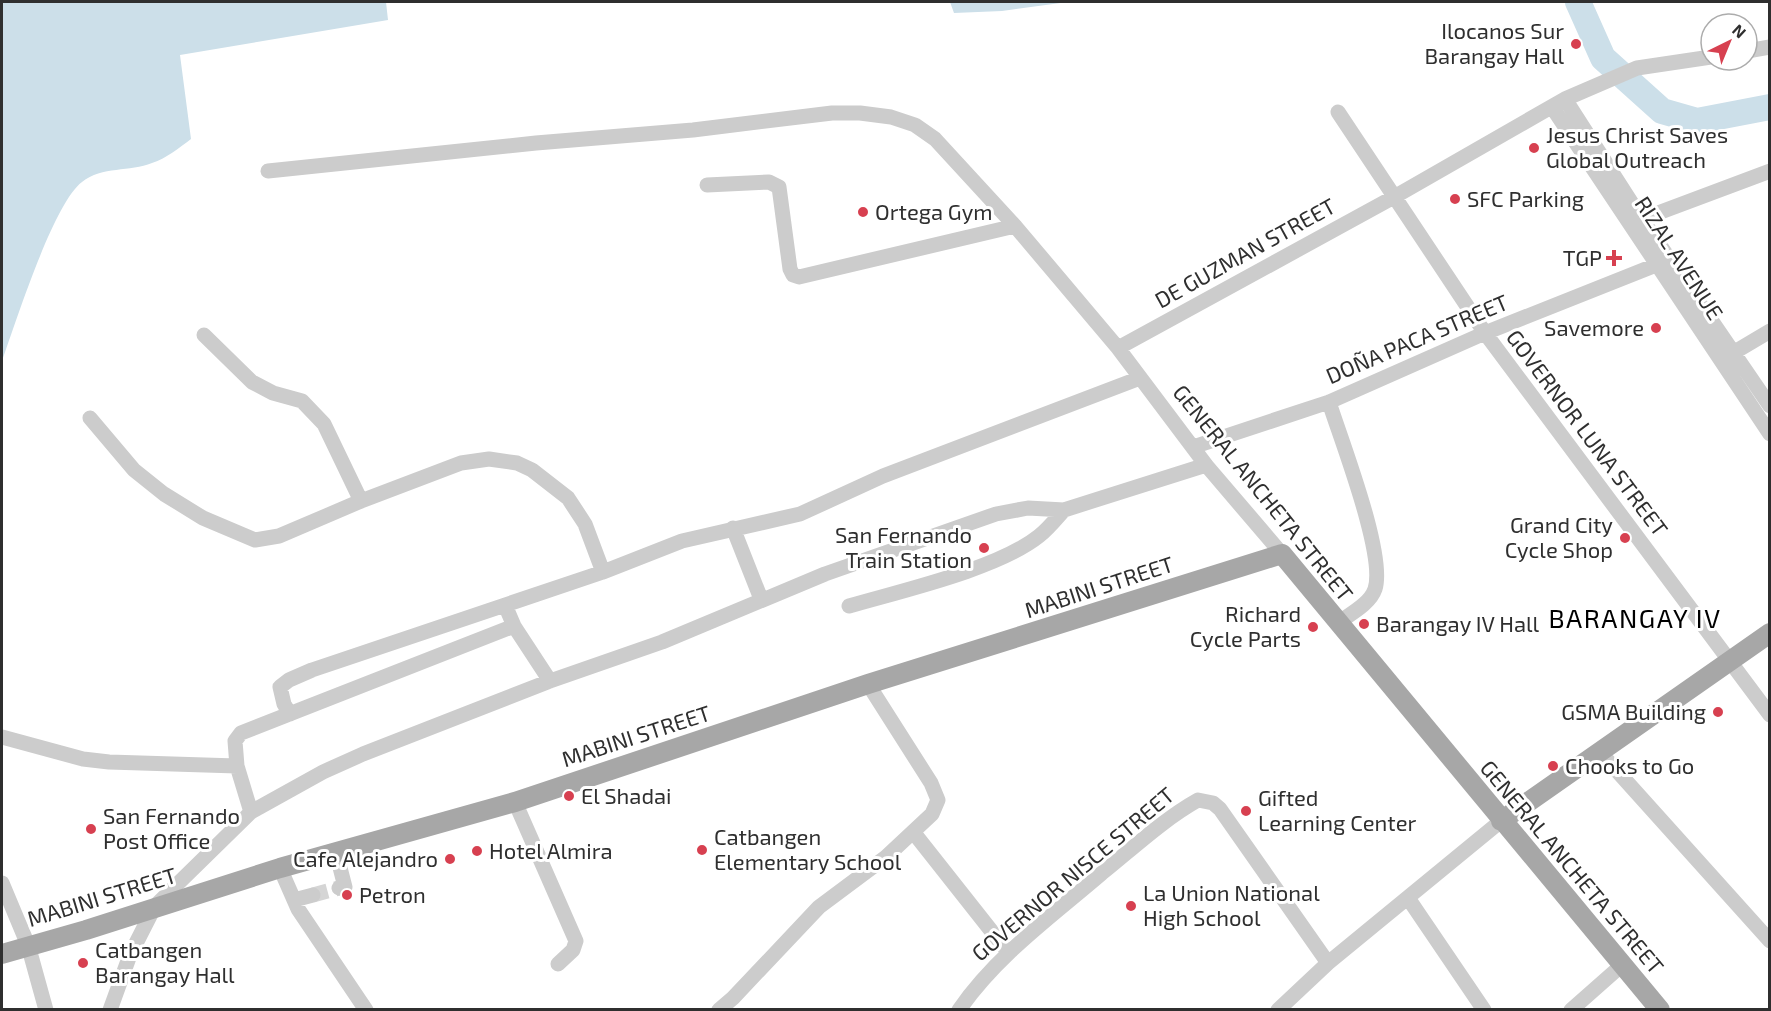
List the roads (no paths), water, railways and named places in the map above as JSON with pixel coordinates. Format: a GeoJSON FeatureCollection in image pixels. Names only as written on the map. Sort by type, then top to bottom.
{"type":"FeatureCollection","features":[{"type":"Feature","properties":{"kind":"main road","name":"GENERAL ANCHETA STREET"},"geometry":{"type":"LineString","coordinates":[[1282,554],[1660,1010]]}},
{"type":"Feature","properties":{"kind":"main road","name":"MABINI STREET"},"geometry":{"type":"LineString","coordinates":[[2,954],[86,930],[155,906],[280,868],[515,802],[868,684],[1282,554]]}},
{"type":"Feature","properties":{"kind":"main road"},"geometry":{"type":"LineString","coordinates":[[1501,821],[1770,633]]}},
{"type":"Feature","properties":{"kind":"street","name":"DE GUZMAN STREET"},"geometry":{"type":"LineString","coordinates":[[1118,348],[1394,197],[1565,99],[1637,68],[1699,59]]}},
{"type":"Feature","properties":{"kind":"street","name":"RIZAL AVENUE"},"geometry":{"type":"LineString","coordinates":[[1565,99],[1642,219],[1770,406]]}},
{"type":"Feature","properties":{"kind":"street","name":"RIZAL AVENUE"},"geometry":{"type":"LineString","coordinates":[[1552,107],[1770,434]]}},
{"type":"Feature","properties":{"kind":"street","name":"GOVERNOR LUNA STREET"},"geometry":{"type":"LineString","coordinates":[[1338,112],[1485,333],[1770,715]]}},
{"type":"Feature","properties":{"kind":"street","name":"GENERAL ANCHETA STREET"},"geometry":{"type":"LineString","coordinates":[[268,171],[536,143],[693,130],[832,114],[860,113],[891,117],[915,125],[935,139],[1015,226],[1118,348],[1206,465],[1282,554]]}},
{"type":"Feature","properties":{"kind":"street"},"geometry":{"type":"LineString","coordinates":[[1642,219],[1770,171]]}},
{"type":"Feature","properties":{"kind":"street"},"geometry":{"type":"LineString","coordinates":[[707,185],[769,182],[779,187],[790,269],[799,277],[1015,226]]}},
{"type":"Feature","properties":{"kind":"street","name":"DOÑA PACA STREET"},"geometry":{"type":"LineString","coordinates":[[1193,447],[1329,402],[1485,333],[1656,265]]}},
{"type":"Feature","properties":{"kind":"street"},"geometry":{"type":"LineString","coordinates":[[1733,353],[1770,331]]}},
{"type":"Feature","properties":{"kind":"street"},"geometry":{"type":"LineString","coordinates":[[204,335],[252,382],[273,393],[302,401],[324,424],[361,501]]}},
{"type":"Feature","properties":{"kind":"street"},"geometry":{"type":"LineString","coordinates":[[290,714],[279,689],[285,682],[603,572],[682,542],[732,528],[800,514],[894,472],[1140,378]]}},
{"type":"Feature","properties":{"kind":"street"},"geometry":{"type":"LineString","coordinates":[[1329,402],[1369,529],[1377,575],[1370,598],[1338,623]]}},
{"type":"Feature","properties":{"kind":"street"},"geometry":{"type":"LineString","coordinates":[[90,418],[134,470],[164,494],[203,518],[244,537],[261,540],[279,536],[361,501],[461,463],[489,459],[518,463],[532,470],[568,498],[585,524],[603,572]]}},
{"type":"Feature","properties":{"kind":"street"},"geometry":{"type":"LineString","coordinates":[[110,1010],[130,955],[155,906],[186,874],[251,812],[363,754],[550,681],[662,642],[761,598],[996,514],[1028,508],[1064,510],[1206,465]]}},
{"type":"Feature","properties":{"kind":"street"},"geometry":{"type":"LineString","coordinates":[[849,606],[944,578],[1000,557],[1039,536],[1064,510]]}},
{"type":"Feature","properties":{"kind":"street"},"geometry":{"type":"LineString","coordinates":[[732,528],[761,598]]}},
{"type":"Feature","properties":{"kind":"street"},"geometry":{"type":"LineString","coordinates":[[506,605],[514,626],[550,681]]}},
{"type":"Feature","properties":{"kind":"street"},"geometry":{"type":"LineString","coordinates":[[251,812],[237,766],[235,745],[238,736],[514,626]]}},
{"type":"Feature","properties":{"kind":"street"},"geometry":{"type":"LineString","coordinates":[[718,1010],[733,998],[819,907],[914,833],[937,807],[935,792],[868,684]]}},
{"type":"Feature","properties":{"kind":"street"},"geometry":{"type":"LineString","coordinates":[[2,737],[83,759],[109,762],[237,766]]}},
{"type":"Feature","properties":{"kind":"street"},"geometry":{"type":"LineString","coordinates":[[1600,752],[1770,941]]}},
{"type":"Feature","properties":{"kind":"street","name":"GOVERNOR NISCE STREET"},"geometry":{"type":"LineString","coordinates":[[959,1010],[1008,952],[1189,805],[1204,801],[1213,803],[1230,822],[1328,963]]}},
{"type":"Feature","properties":{"kind":"street"},"geometry":{"type":"LineString","coordinates":[[515,802],[576,941],[573,950],[558,964]]}},
{"type":"Feature","properties":{"kind":"street"},"geometry":{"type":"LineString","coordinates":[[1278,1010],[1328,963],[1501,821]]}},
{"type":"Feature","properties":{"kind":"street"},"geometry":{"type":"LineString","coordinates":[[914,833],[1008,952]]}},
{"type":"Feature","properties":{"kind":"street"},"geometry":{"type":"LineString","coordinates":[[336,852],[345,887],[339,888]]}},
{"type":"Feature","properties":{"kind":"street"},"geometry":{"type":"LineString","coordinates":[[280,868],[294,900],[326,953],[366,1010]]}},
{"type":"Feature","properties":{"kind":"street"},"geometry":{"type":"LineString","coordinates":[[2,884],[28,945],[46,1010]]}},
{"type":"Feature","properties":{"kind":"street"},"geometry":{"type":"LineString","coordinates":[[294,900],[313,895]]}},
{"type":"Feature","properties":{"kind":"street"},"geometry":{"type":"LineString","coordinates":[[1408,898],[1484,1010]]}},
{"type":"Feature","properties":{"kind":"street"},"geometry":{"type":"LineString","coordinates":[[1571,1010],[1622,965]]}},
{"type":"Feature","properties":{"kind":"water"},"geometry":{"type":"Polygon","coordinates":[[[2,2],[386,2],[388,20],[180,55],[191,139],[168,156],[152,163],[135,168],[107,171],[90,177],[71,194],[59,214],[36,265],[2,361],[2,2]]]}},
{"type":"Feature","properties":{"kind":"water"},"geometry":{"type":"Polygon","coordinates":[[[950,2],[1068,2],[1002,11],[954,13],[950,2]]]}},
{"type":"Feature","properties":{"kind":"waterway"},"geometry":{"type":"LineString","coordinates":[[1578,2],[1603,58],[1662,111],[1697,121],[1770,107]]}},
{"type":"Feature","properties":{"kind":"tunnel"},"geometry":{"type":"LineString","coordinates":[[313,895],[339,888]]}},
{"type":"Feature","properties":{"kind":"place","name":"Ilocanos Sur Barangay Hall"},"geometry":{"type":"Point","coordinates":[1576,44]}},
{"type":"Feature","properties":{"kind":"place","name":"Jesus Christ Saves Global Outreach"},"geometry":{"type":"Point","coordinates":[1534,148]}},
{"type":"Feature","properties":{"kind":"place","name":"SFC Parking"},"geometry":{"type":"Point","coordinates":[1455,199]}},
{"type":"Feature","properties":{"kind":"place","name":"Ortega Gym"},"geometry":{"type":"Point","coordinates":[863,212]}},
{"type":"Feature","properties":{"kind":"place","name":"TGP"},"geometry":{"type":"Point","coordinates":[1614,258]}},
{"type":"Feature","properties":{"kind":"place","name":"Savemore"},"geometry":{"type":"Point","coordinates":[1656,328]}},
{"type":"Feature","properties":{"kind":"place","name":"Grand City Cycle Shop"},"geometry":{"type":"Point","coordinates":[1625,538]}},
{"type":"Feature","properties":{"kind":"place","name":"San Fernando Train Station"},"geometry":{"type":"Point","coordinates":[984,548]}},
{"type":"Feature","properties":{"kind":"place","name":"Barangay IV Hall"},"geometry":{"type":"Point","coordinates":[1364,624]}},
{"type":"Feature","properties":{"kind":"place","name":"Richard Cycle Parts"},"geometry":{"type":"Point","coordinates":[1313,627]}},
{"type":"Feature","properties":{"kind":"place","name":"GSMA Building"},"geometry":{"type":"Point","coordinates":[1718,712]}},
{"type":"Feature","properties":{"kind":"place","name":"Chooks to Go"},"geometry":{"type":"Point","coordinates":[1553,766]}},
{"type":"Feature","properties":{"kind":"place","name":"El Shadai"},"geometry":{"type":"Point","coordinates":[569,796]}},
{"type":"Feature","properties":{"kind":"place","name":"Gifted Learning Center"},"geometry":{"type":"Point","coordinates":[1246,811]}},
{"type":"Feature","properties":{"kind":"place","name":"San Fernando Post Office"},"geometry":{"type":"Point","coordinates":[91,829]}},
{"type":"Feature","properties":{"kind":"place","name":"Catbangen Elementary School"},"geometry":{"type":"Point","coordinates":[702,850]}},
{"type":"Feature","properties":{"kind":"place","name":"Hotel Almira"},"geometry":{"type":"Point","coordinates":[477,851]}},
{"type":"Feature","properties":{"kind":"place","name":"Cafe Alejandro"},"geometry":{"type":"Point","coordinates":[450,859]}},
{"type":"Feature","properties":{"kind":"place","name":"Petron"},"geometry":{"type":"Point","coordinates":[347,895]}},
{"type":"Feature","properties":{"kind":"place","name":"La Union National High School"},"geometry":{"type":"Point","coordinates":[1131,906]}},
{"type":"Feature","properties":{"kind":"place","name":"Catbangen Barangay Hall"},"geometry":{"type":"Point","coordinates":[83,963]}},
{"type":"Feature","properties":{"kind":"district","name":"BARANGAY IV"},"geometry":{"type":"Point","coordinates":[1635,619]}}]}
